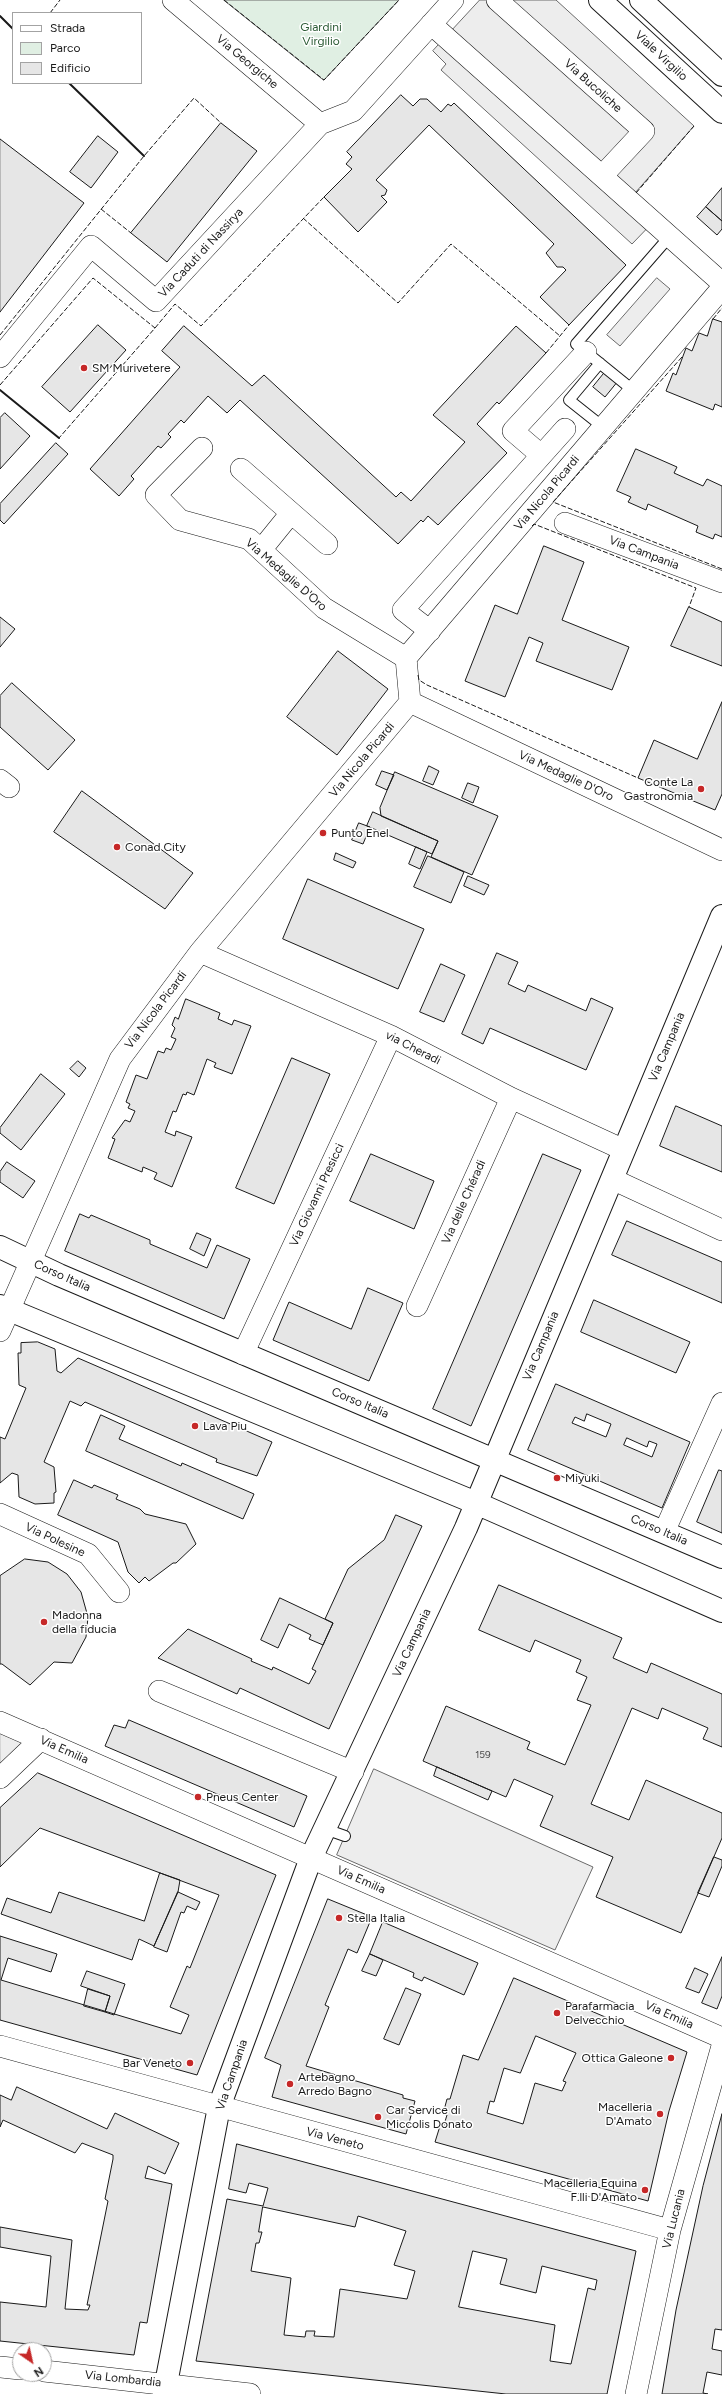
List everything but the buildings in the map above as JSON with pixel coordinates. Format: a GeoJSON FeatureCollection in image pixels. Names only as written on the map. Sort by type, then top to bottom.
{"type":"FeatureCollection","features":[{"type":"Feature","properties":{"kind":"street","name":"Via Georgiche"},"geometry":{"type":"LineString","coordinates":[[173,0],[320,124]]}},
{"type":"Feature","properties":{"kind":"street"},"geometry":{"type":"LineString","coordinates":[[320,124],[353,111],[453,0]]}},
{"type":"Feature","properties":{"kind":"street","name":"Via Bucoliche"},"geometry":{"type":"LineString","coordinates":[[497,0],[644,131],[602,176]]}},
{"type":"Feature","properties":{"kind":"street","name":"Viale Virgilio"},"geometry":{"type":"LineString","coordinates":[[600,0],[722,112]]}},
{"type":"Feature","properties":{"kind":"street"},"geometry":{"type":"LineString","coordinates":[[641,0],[722,75]]}},
{"type":"Feature","properties":{"kind":"street"},"geometry":{"type":"LineString","coordinates":[[431,24],[722,283]]}},
{"type":"Feature","properties":{"kind":"street","name":"Via Caduti di Nassirya"},"geometry":{"type":"LineString","coordinates":[[0,357],[91,246],[156,301],[320,124]]}},
{"type":"Feature","properties":{"kind":"street","name":"Via Nicola Picardi"},"geometry":{"type":"LineString","coordinates":[[406,658],[722,288]]}},
{"type":"Feature","properties":{"kind":"street"},"geometry":{"type":"LineString","coordinates":[[541,455],[513,431],[593,357]]}},
{"type":"Feature","properties":{"kind":"street"},"geometry":{"type":"LineString","coordinates":[[430,631],[403,610],[565,429]]}},
{"type":"Feature","properties":{"kind":"street","name":"Via Medaglie D'Oro"},"geometry":{"type":"LineString","coordinates":[[202,448],[156,495],[180,520],[249,539],[324,608],[406,658]]}},
{"type":"Feature","properties":{"kind":"street"},"geometry":{"type":"LineString","coordinates":[[241,469],[327,544]]}},
{"type":"Feature","properties":{"kind":"street"},"geometry":{"type":"LineString","coordinates":[[261,550],[290,513]]}},
{"type":"Feature","properties":{"kind":"street","name":"Via Campania"},"geometry":{"type":"LineString","coordinates":[[566,523],[722,582]]}},
{"type":"Feature","properties":{"kind":"street"},"geometry":{"type":"LineString","coordinates":[[406,658],[410,702]]}},
{"type":"Feature","properties":{"kind":"street","name":"Via Nicola Picardi"},"geometry":{"type":"LineString","coordinates":[[31,1262],[120,1059],[200,952],[410,702]]}},
{"type":"Feature","properties":{"kind":"street","name":"Via Medaglie D'Oro"},"geometry":{"type":"LineString","coordinates":[[410,702],[722,850]]}},
{"type":"Feature","properties":{"kind":"street","name":"Via Campania"},"geometry":{"type":"LineString","coordinates":[[165,2389],[219,2107],[311,1858],[335,1832],[353,1772],[476,1503],[722,916]]}},
{"type":"Feature","properties":{"kind":"street","name":"via Cheradi"},"geometry":{"type":"LineString","coordinates":[[200,952],[391,1036],[511,1098],[624,1150]]}},
{"type":"Feature","properties":{"kind":"street","name":"Via Giovanni Presicci"},"geometry":{"type":"LineString","coordinates":[[244,1354],[391,1036]]}},
{"type":"Feature","properties":{"kind":"street","name":"Via delle Chéradi"},"geometry":{"type":"LineString","coordinates":[[417,1306],[511,1098]]}},
{"type":"Feature","properties":{"kind":"street"},"geometry":{"type":"LineString","coordinates":[[612,1179],[722,1230]]}},
{"type":"Feature","properties":{"kind":"street","name":"Corso Italia"},"geometry":{"type":"LineString","coordinates":[[0,1247],[31,1262],[244,1354],[722,1557]]}},
{"type":"Feature","properties":{"kind":"street"},"geometry":{"type":"LineString","coordinates":[[0,1332],[4,1308],[31,1262]]}},
{"type":"Feature","properties":{"kind":"street"},"geometry":{"type":"LineString","coordinates":[[4,1308],[476,1503],[722,1611]]}},
{"type":"Feature","properties":{"kind":"street"},"geometry":{"type":"LineString","coordinates":[[664,1532],[722,1403]]}},
{"type":"Feature","properties":{"kind":"street","name":"Via Polesine"},"geometry":{"type":"LineString","coordinates":[[0,1514],[88,1554],[119,1592]]}},
{"type":"Feature","properties":{"kind":"street"},"geometry":{"type":"LineString","coordinates":[[159,1691],[353,1772]]}},
{"type":"Feature","properties":{"kind":"street","name":"Via Emilia"},"geometry":{"type":"LineString","coordinates":[[0,1722],[722,2038]]}},
{"type":"Feature","properties":{"kind":"street"},"geometry":{"type":"LineString","coordinates":[[0,1778],[41,1739]]}},
{"type":"Feature","properties":{"kind":"street","name":"Via Veneto"},"geometry":{"type":"LineString","coordinates":[[0,2046],[670,2230]]}},
{"type":"Feature","properties":{"kind":"street","name":"Via Lucania"},"geometry":{"type":"LineString","coordinates":[[636,2394],[670,2230],[722,2046]]}},
{"type":"Feature","properties":{"kind":"street"},"geometry":{"type":"LineString","coordinates":[[0,2367],[12,2368]]}},
{"type":"Feature","properties":{"kind":"street","name":"Via Lombardia"},"geometry":{"type":"LineString","coordinates":[[52,2372],[165,2389],[250,2394]]}},
{"type":"Feature","properties":{"kind":"lane"},"geometry":{"type":"LineString","coordinates":[[634,391],[576,344],[670,236]]}},
{"type":"Feature","properties":{"kind":"lane"},"geometry":{"type":"LineString","coordinates":[[593,357],[569,400],[604,427]]}},
{"type":"Feature","properties":{"kind":"green space","name":"Giardini Virgilio"},"geometry":{"type":"Polygon","coordinates":[[[224,0],[399,0],[324,80],[224,0]]]}},
{"type":"Feature","properties":{"kind":"shaded area"},"geometry":{"type":"Polygon","coordinates":[[[480,0],[556,0],[694,126],[635,193],[659,216],[632,244],[441,70],[446,64],[433,51],[480,0]]]}},
{"type":"Feature","properties":{"kind":"shaded area"},"geometry":{"type":"Polygon","coordinates":[[[657,278],[670,289],[620,346],[607,335],[657,278]]]}},
{"type":"Feature","properties":{"kind":"shaded area"},"geometry":{"type":"Polygon","coordinates":[[[0,1733],[24,1743],[0,1767],[0,1733]]]}},
{"type":"Feature","properties":{"kind":"shaded area"},"geometry":{"type":"Polygon","coordinates":[[[374,1769],[593,1867],[555,1950],[337,1855],[374,1769]]]}},
{"type":"Feature","properties":{"kind":"fence"},"geometry":{"type":"LineString","coordinates":[[51,12],[60,0]]}},
{"type":"Feature","properties":{"kind":"fence"},"geometry":{"type":"LineString","coordinates":[[224,0],[324,80],[399,0]]}},
{"type":"Feature","properties":{"kind":"fence"},"geometry":{"type":"LineString","coordinates":[[0,335],[144,156],[194,98],[221,123]]}},
{"type":"Feature","properties":{"kind":"fence"},"geometry":{"type":"LineString","coordinates":[[636,193],[694,126]]}},
{"type":"Feature","properties":{"kind":"fence"},"geometry":{"type":"LineString","coordinates":[[155,328],[175,304],[201,326],[324,197]]}},
{"type":"Feature","properties":{"kind":"fence"},"geometry":{"type":"LineString","coordinates":[[101,209],[131,233]]}},
{"type":"Feature","properties":{"kind":"fence"},"geometry":{"type":"LineString","coordinates":[[303,218],[398,303],[451,244],[560,336]]}},
{"type":"Feature","properties":{"kind":"fence"},"geometry":{"type":"LineString","coordinates":[[0,385],[93,278],[155,328],[59,438]]}},
{"type":"Feature","properties":{"kind":"fence"},"geometry":{"type":"LineString","coordinates":[[713,319],[722,308]]}},
{"type":"Feature","properties":{"kind":"fence"},"geometry":{"type":"LineString","coordinates":[[546,353],[569,325]]}},
{"type":"Feature","properties":{"kind":"fence"},"geometry":{"type":"LineString","coordinates":[[682,357],[553,502],[722,569]]}},
{"type":"Feature","properties":{"kind":"fence"},"geometry":{"type":"LineString","coordinates":[[532,526],[534,524],[696,588],[689,607]]}},
{"type":"Feature","properties":{"kind":"fence"},"geometry":{"type":"LineString","coordinates":[[418,675],[419,680],[427,685],[638,778]]}},
{"type":"Feature","properties":{"kind":"wall"},"geometry":{"type":"LineString","coordinates":[[0,16],[12,28]]}},
{"type":"Feature","properties":{"kind":"wall"},"geometry":{"type":"LineString","coordinates":[[70,84],[144,156]]}},
{"type":"Feature","properties":{"kind":"wall"},"geometry":{"type":"LineString","coordinates":[[0,390],[59,438]]}},
{"type":"Feature","properties":{"kind":"place","name":"SM Murivetere"},"geometry":{"type":"Point","coordinates":[84,368]}},
{"type":"Feature","properties":{"kind":"place","name":"Conte La Gastronomia"},"geometry":{"type":"Point","coordinates":[701,789]}},
{"type":"Feature","properties":{"kind":"place","name":"Punto Enel"},"geometry":{"type":"Point","coordinates":[323,833]}},
{"type":"Feature","properties":{"kind":"place","name":"Conad City"},"geometry":{"type":"Point","coordinates":[117,847]}},
{"type":"Feature","properties":{"kind":"place","name":"Lava Piu"},"geometry":{"type":"Point","coordinates":[195,1426]}},
{"type":"Feature","properties":{"kind":"place","name":"Miyuki"},"geometry":{"type":"Point","coordinates":[557,1478]}},
{"type":"Feature","properties":{"kind":"place","name":"Madonna della fiducia"},"geometry":{"type":"Point","coordinates":[44,1622]}},
{"type":"Feature","properties":{"kind":"place","name":"Pneus Center"},"geometry":{"type":"Point","coordinates":[198,1797]}},
{"type":"Feature","properties":{"kind":"place","name":"Stella Italia"},"geometry":{"type":"Point","coordinates":[339,1918]}},
{"type":"Feature","properties":{"kind":"place","name":"Parafarmacia Delvecchio"},"geometry":{"type":"Point","coordinates":[557,2013]}},
{"type":"Feature","properties":{"kind":"place","name":"Ottica Galeone"},"geometry":{"type":"Point","coordinates":[671,2058]}},
{"type":"Feature","properties":{"kind":"place","name":"Bar Veneto"},"geometry":{"type":"Point","coordinates":[190,2063]}},
{"type":"Feature","properties":{"kind":"place","name":"Artebagno Arredo Bagno"},"geometry":{"type":"Point","coordinates":[290,2084]}},
{"type":"Feature","properties":{"kind":"place","name":"Macelleria D'Amato"},"geometry":{"type":"Point","coordinates":[660,2114]}},
{"type":"Feature","properties":{"kind":"place","name":"Car Service di Miccolis Donato"},"geometry":{"type":"Point","coordinates":[378,2117]}},
{"type":"Feature","properties":{"kind":"place","name":"Macelleria Equina F.lli D'Amato"},"geometry":{"type":"Point","coordinates":[645,2190]}}]}
